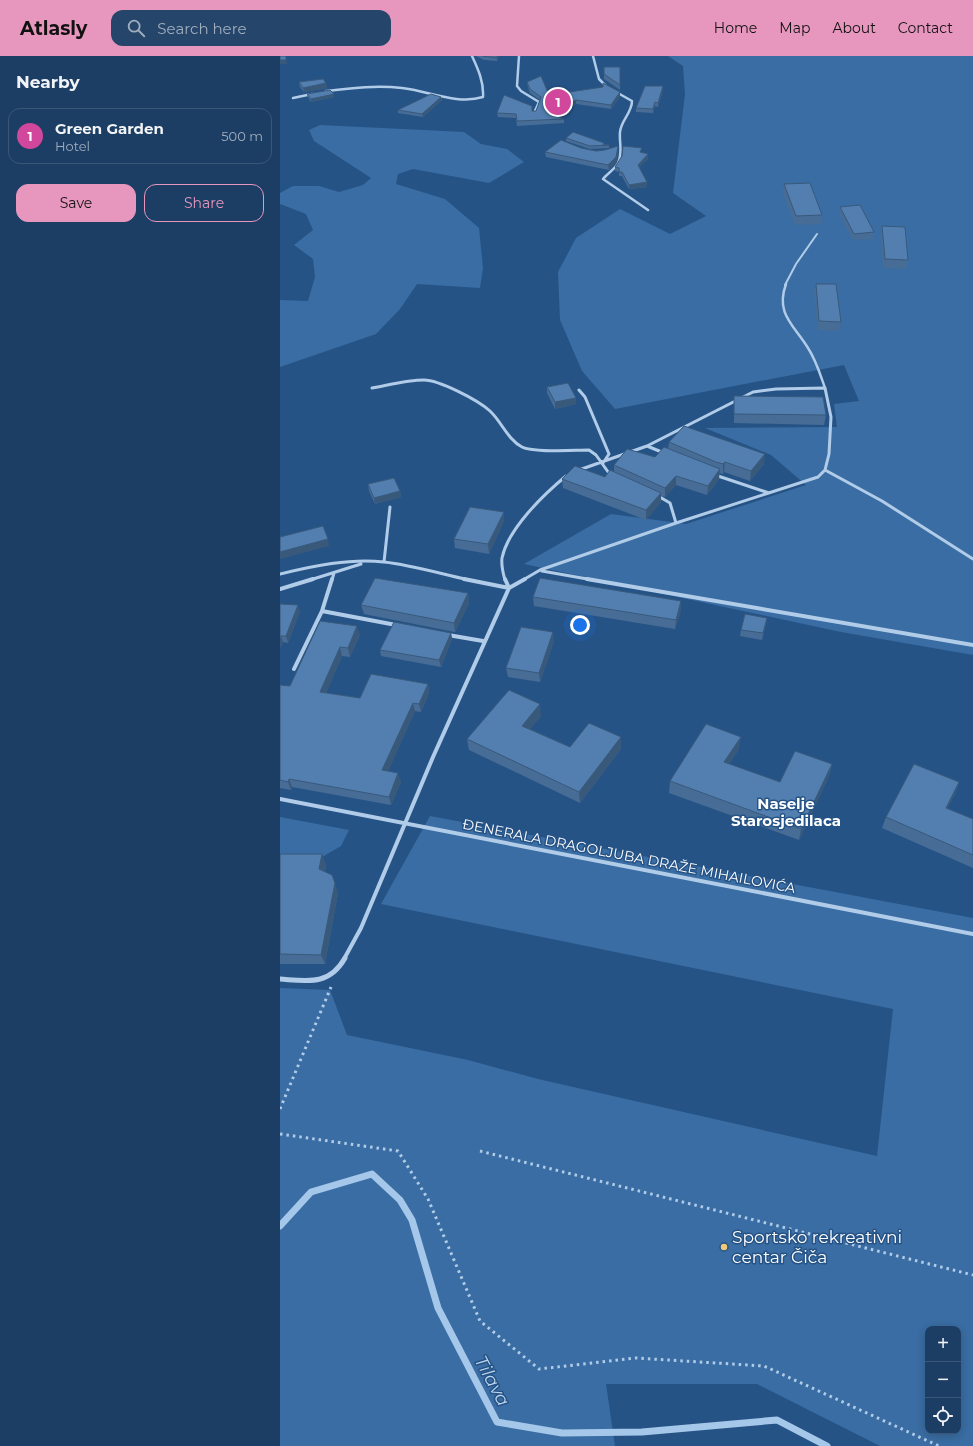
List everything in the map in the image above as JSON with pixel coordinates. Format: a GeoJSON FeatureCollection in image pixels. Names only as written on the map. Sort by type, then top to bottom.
{"type":"FeatureCollection","features":[{"type":"Feature","properties":{"kind":"street"},"geometry":{"type":"LineString","coordinates":[[325,92],[363,87],[390,87],[424,91],[459,100],[477,100],[483,97],[484,92],[472,56]]}},
{"type":"Feature","properties":{"kind":"street"},"geometry":{"type":"LineString","coordinates":[[519,56],[517,86],[520,91],[539,102],[534,113]]}},
{"type":"Feature","properties":{"kind":"street"},"geometry":{"type":"LineString","coordinates":[[593,56],[598,79],[603,85],[632,101],[632,108],[622,121],[620,132],[621,146],[618,163],[603,179],[648,210]]}},
{"type":"Feature","properties":{"kind":"street"},"geometry":{"type":"LineString","coordinates":[[293,98],[319,93]]}},
{"type":"Feature","properties":{"kind":"street"},"geometry":{"type":"LineString","coordinates":[[617,148],[621,146]]}},
{"type":"Feature","properties":{"kind":"street"},"geometry":{"type":"LineString","coordinates":[[372,388],[417,381],[434,381],[461,393],[489,410],[516,443],[523,448],[534,450],[590,450],[596,454],[603,463],[609,475],[616,478]]}},
{"type":"Feature","properties":{"kind":"street"},"geometry":{"type":"LineString","coordinates":[[280,979],[311,981],[328,976],[341,964],[361,928],[483,641],[509,588],[540,570],[676,523],[818,477],[825,470],[829,454],[831,417],[825,388],[776,389],[753,392],[647,446],[567,475],[552,486],[506,543],[501,559],[503,573],[509,588]]}},
{"type":"Feature","properties":{"kind":"street"},"geometry":{"type":"LineString","coordinates":[[579,390],[585,397],[609,454],[603,463]]}},
{"type":"Feature","properties":{"kind":"street"},"geometry":{"type":"LineString","coordinates":[[647,446],[667,455]]}},
{"type":"Feature","properties":{"kind":"street"},"geometry":{"type":"LineString","coordinates":[[825,470],[847,480],[909,516],[973,559]]}},
{"type":"Feature","properties":{"kind":"street"},"geometry":{"type":"LineString","coordinates":[[714,474],[769,493]]}},
{"type":"Feature","properties":{"kind":"street"},"geometry":{"type":"LineString","coordinates":[[652,494],[670,503],[676,523]]}},
{"type":"Feature","properties":{"kind":"street"},"geometry":{"type":"LineString","coordinates":[[384,562],[390,508]]}},
{"type":"Feature","properties":{"kind":"street"},"geometry":{"type":"LineString","coordinates":[[280,574],[305,568],[369,561],[384,562],[509,588]]}},
{"type":"Feature","properties":{"kind":"street"},"geometry":{"type":"LineString","coordinates":[[280,588],[334,573],[369,561]]}},
{"type":"Feature","properties":{"kind":"street"},"geometry":{"type":"LineString","coordinates":[[540,570],[973,645]]}},
{"type":"Feature","properties":{"kind":"street"},"geometry":{"type":"LineString","coordinates":[[294,668],[322,611],[334,573]]}},
{"type":"Feature","properties":{"kind":"street"},"geometry":{"type":"LineString","coordinates":[[322,611],[400,626]]}},
{"type":"Feature","properties":{"kind":"street"},"geometry":{"type":"LineString","coordinates":[[439,634],[483,641]]}},
{"type":"Feature","properties":{"kind":"street","name":"ĐENERALA DRAGOLJUBA DRAŽE MIHAILOVIĆA"},"geometry":{"type":"LineString","coordinates":[[280,799],[973,934]]}},
{"type":"Feature","properties":{"kind":"lane"},"geometry":{"type":"LineString","coordinates":[[817,234],[790,277],[782,299],[785,315],[812,353],[825,388]]}},
{"type":"Feature","properties":{"kind":"path"},"geometry":{"type":"LineString","coordinates":[[280,1108],[332,984]]}},
{"type":"Feature","properties":{"kind":"path"},"geometry":{"type":"LineString","coordinates":[[280,1134],[398,1152],[428,1199],[480,1321],[539,1369],[636,1358],[764,1366],[939,1446]]}},
{"type":"Feature","properties":{"kind":"path"},"geometry":{"type":"LineString","coordinates":[[480,1152],[973,1275]]}},
{"type":"Feature","properties":{"kind":"shaded area"},"geometry":{"type":"Polygon","coordinates":[[[668,56],[973,56],[973,655],[841,632],[524,564],[611,514],[686,524],[806,485],[771,455],[705,428],[837,427],[834,404],[859,401],[844,365],[615,409],[582,371],[560,320],[558,272],[576,238],[620,209],[670,234],[706,216],[673,193],[685,94],[683,66],[668,56]]]}},
{"type":"Feature","properties":{"kind":"shaded area"},"geometry":{"type":"Polygon","coordinates":[[[320,125],[464,132],[481,144],[507,149],[524,162],[489,183],[413,169],[398,174],[396,184],[445,199],[479,228],[483,268],[480,288],[417,284],[400,309],[376,334],[280,367],[280,300],[308,301],[315,277],[313,259],[294,245],[313,230],[306,214],[280,204],[280,193],[293,186],[319,186],[339,192],[363,185],[371,178],[314,141],[309,130],[320,125]]]}},
{"type":"Feature","properties":{"kind":"shaded area"},"geometry":{"type":"Polygon","coordinates":[[[430,816],[973,918],[973,1446],[880,1446],[757,1384],[606,1384],[615,1446],[280,1446],[280,988],[330,990],[347,1035],[468,1060],[538,1079],[877,1156],[893,1009],[381,904],[430,816]]]}},
{"type":"Feature","properties":{"kind":"shaded area"},"geometry":{"type":"Polygon","coordinates":[[[280,817],[349,830],[341,846],[286,878],[280,878],[280,817]]]}},
{"type":"Feature","properties":{"kind":"building"},"geometry":{"type":"Polygon","coordinates":[[[280,56],[286,56],[286,60],[280,60],[280,56]]]}},
{"type":"Feature","properties":{"kind":"building"},"geometry":{"type":"Polygon","coordinates":[[[483,56],[497,56],[497,58],[483,56]]]}},
{"type":"Feature","properties":{"kind":"building"},"geometry":{"type":"Polygon","coordinates":[[[604,67],[620,67],[620,85],[604,74],[604,67]]]}},
{"type":"Feature","properties":{"kind":"building"},"geometry":{"type":"Polygon","coordinates":[[[541,76],[549,95],[603,87],[603,83],[620,92],[611,105],[576,100],[551,114],[564,119],[517,121],[516,114],[497,113],[504,95],[532,106],[532,111],[536,111],[541,97],[530,89],[527,82],[541,76]]]}},
{"type":"Feature","properties":{"kind":"building"},"geometry":{"type":"Polygon","coordinates":[[[323,79],[326,83],[303,88],[299,82],[323,79]]]}},
{"type":"Feature","properties":{"kind":"building"},"geometry":{"type":"Polygon","coordinates":[[[645,86],[663,86],[658,103],[655,102],[653,109],[636,108],[645,86]]]}},
{"type":"Feature","properties":{"kind":"building"},"geometry":{"type":"Polygon","coordinates":[[[330,90],[334,94],[311,99],[307,94],[330,90]]]}},
{"type":"Feature","properties":{"kind":"building"},"geometry":{"type":"Polygon","coordinates":[[[431,94],[441,97],[422,114],[398,110],[431,94]]]}},
{"type":"Feature","properties":{"kind":"building"},"geometry":{"type":"Polygon","coordinates":[[[573,132],[604,143],[603,145],[609,145],[590,146],[566,138],[573,132]]]}},
{"type":"Feature","properties":{"kind":"building"},"geometry":{"type":"Polygon","coordinates":[[[561,140],[581,148],[596,151],[618,146],[616,157],[608,165],[545,152],[561,140]]]}},
{"type":"Feature","properties":{"kind":"building"},"geometry":{"type":"Polygon","coordinates":[[[623,146],[642,148],[640,152],[648,154],[638,165],[647,182],[629,185],[622,172],[619,172],[619,168],[615,167],[622,156],[623,146]]]}},
{"type":"Feature","properties":{"kind":"building"},"geometry":{"type":"Polygon","coordinates":[[[810,183],[822,215],[796,216],[784,184],[810,183]]]}},
{"type":"Feature","properties":{"kind":"building"},"geometry":{"type":"Polygon","coordinates":[[[860,205],[874,232],[854,234],[840,207],[860,205]]]}},
{"type":"Feature","properties":{"kind":"building"},"geometry":{"type":"Polygon","coordinates":[[[882,226],[905,227],[908,260],[885,259],[882,226]]]}},
{"type":"Feature","properties":{"kind":"building"},"geometry":{"type":"Polygon","coordinates":[[[816,284],[836,284],[841,322],[819,321],[816,284]]]}},
{"type":"Feature","properties":{"kind":"building"},"geometry":{"type":"Polygon","coordinates":[[[568,383],[576,398],[555,402],[547,387],[568,383]]]}},
{"type":"Feature","properties":{"kind":"building"},"geometry":{"type":"Polygon","coordinates":[[[734,396],[823,397],[826,415],[734,414],[734,396]]]}},
{"type":"Feature","properties":{"kind":"building"},"geometry":{"type":"Polygon","coordinates":[[[684,426],[765,454],[751,471],[725,462],[723,464],[716,462],[669,442],[684,426]]]}},
{"type":"Feature","properties":{"kind":"building"},"geometry":{"type":"Polygon","coordinates":[[[664,447],[720,469],[708,486],[676,476],[665,488],[614,465],[627,449],[655,457],[664,447]]]}},
{"type":"Feature","properties":{"kind":"building"},"geometry":{"type":"Polygon","coordinates":[[[575,466],[605,477],[610,470],[661,493],[646,510],[562,479],[575,466]]]}},
{"type":"Feature","properties":{"kind":"building"},"geometry":{"type":"Polygon","coordinates":[[[394,478],[400,491],[374,498],[368,484],[394,478]]]}},
{"type":"Feature","properties":{"kind":"building"},"geometry":{"type":"Polygon","coordinates":[[[470,507],[504,512],[488,544],[454,539],[470,507]]]}},
{"type":"Feature","properties":{"kind":"building"},"geometry":{"type":"Polygon","coordinates":[[[323,526],[328,539],[280,552],[280,537],[323,526]]]}},
{"type":"Feature","properties":{"kind":"building"},"geometry":{"type":"Polygon","coordinates":[[[375,578],[468,593],[454,623],[361,605],[375,578]]]}},
{"type":"Feature","properties":{"kind":"building"},"geometry":{"type":"Polygon","coordinates":[[[540,578],[681,601],[676,620],[533,597],[540,578]]]}},
{"type":"Feature","properties":{"kind":"building"},"geometry":{"type":"Polygon","coordinates":[[[280,604],[298,605],[286,636],[281,636],[280,638],[280,604]]]}},
{"type":"Feature","properties":{"kind":"building"},"geometry":{"type":"Polygon","coordinates":[[[745,614],[767,618],[763,633],[741,630],[745,614]]]}},
{"type":"Feature","properties":{"kind":"building"},"geometry":{"type":"Polygon","coordinates":[[[320,621],[357,626],[348,648],[340,647],[320,692],[360,698],[371,674],[428,684],[419,704],[413,703],[382,770],[398,773],[389,797],[289,779],[288,782],[280,780],[280,685],[290,686],[320,621]]]}},
{"type":"Feature","properties":{"kind":"building"},"geometry":{"type":"Polygon","coordinates":[[[394,622],[451,633],[439,660],[380,650],[394,622]]]}},
{"type":"Feature","properties":{"kind":"building"},"geometry":{"type":"Polygon","coordinates":[[[521,627],[553,632],[539,673],[506,668],[521,627]]]}},
{"type":"Feature","properties":{"kind":"building"},"geometry":{"type":"Polygon","coordinates":[[[509,690],[540,704],[522,726],[570,747],[589,723],[621,737],[579,792],[467,739],[509,690]]]}},
{"type":"Feature","properties":{"kind":"building"},"geometry":{"type":"Polygon","coordinates":[[[706,724],[741,737],[724,762],[780,782],[795,751],[832,764],[801,829],[670,781],[706,724]]]}},
{"type":"Feature","properties":{"kind":"building"},"geometry":{"type":"Polygon","coordinates":[[[914,764],[959,782],[946,808],[973,819],[973,855],[886,817],[914,764]]]}},
{"type":"Feature","properties":{"kind":"building"},"geometry":{"type":"Polygon","coordinates":[[[280,854],[322,854],[319,869],[332,875],[335,883],[321,955],[280,954],[280,854]]]}},
{"type":"Feature","properties":{"kind":"waterway","name":"Tilava"},"geometry":{"type":"LineString","coordinates":[[280,1226],[311,1192],[372,1174],[400,1200],[412,1220],[438,1308],[497,1422],[562,1433],[642,1432],[777,1420],[827,1446]]}},
{"type":"Feature","properties":{"kind":"place","name":"Green Garden"},"geometry":{"type":"Point","coordinates":[558,102]}},
{"type":"Feature","properties":{"kind":"place","name":"Sportsko rekreativni centar Čiča"},"geometry":{"type":"Point","coordinates":[724,1247]}},
{"type":"Feature","properties":{"kind":"district","name":"Naselje Starosjedilaca"},"geometry":{"type":"Point","coordinates":[786,812]}}]}
